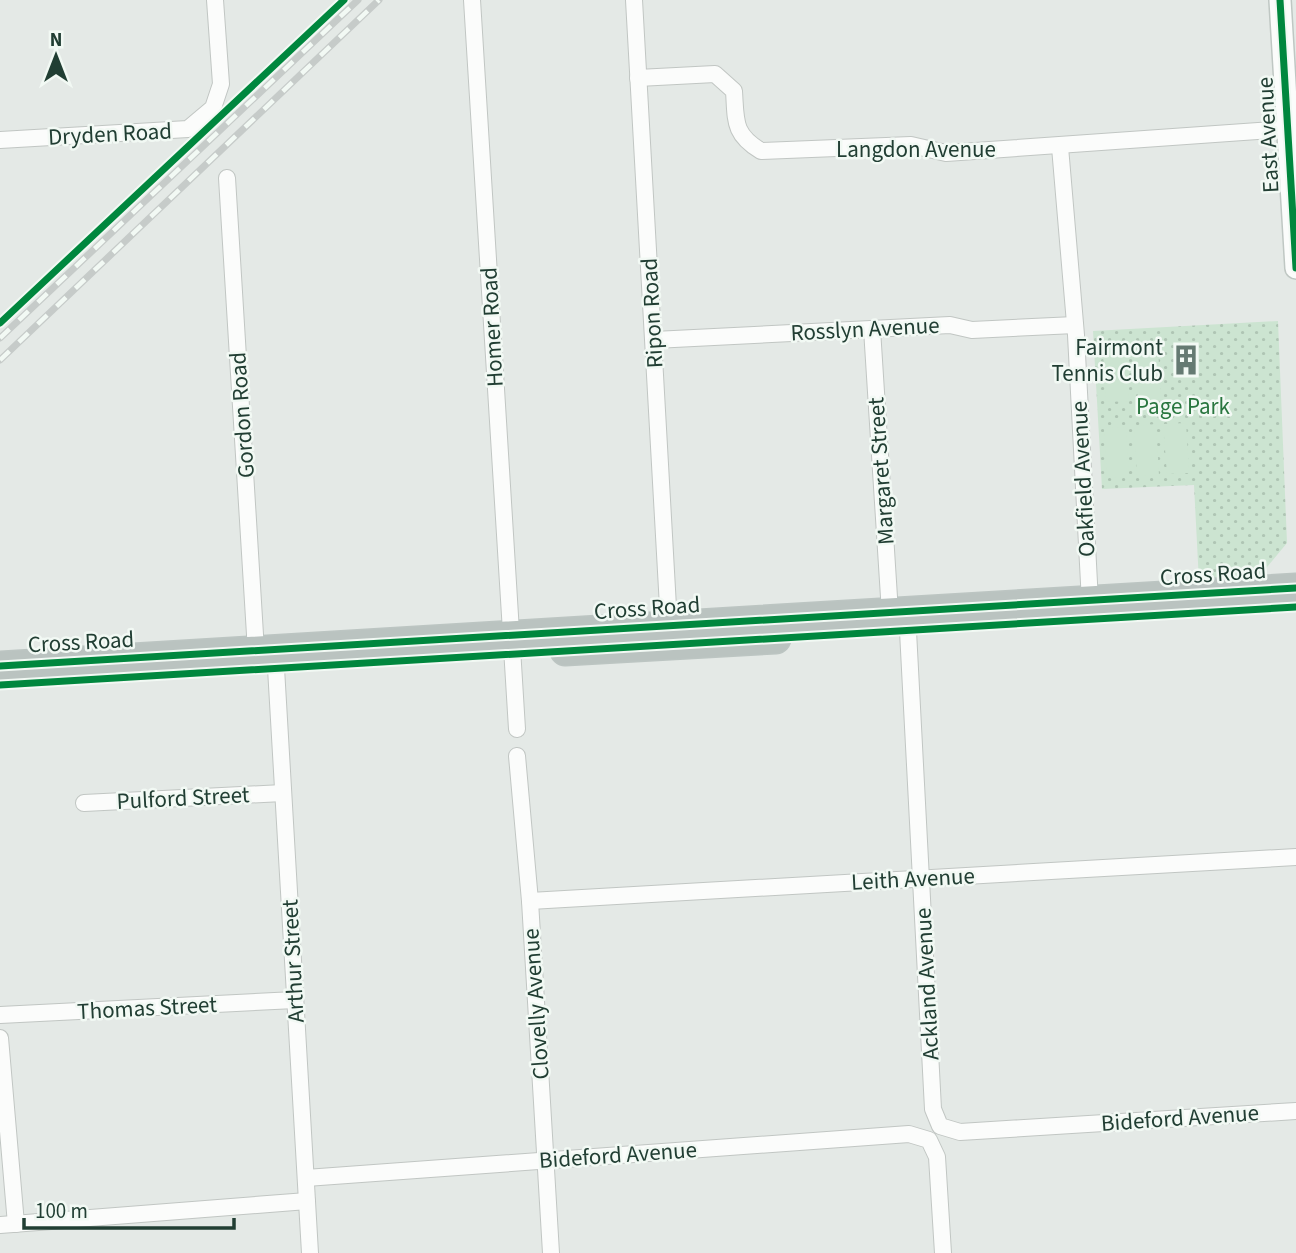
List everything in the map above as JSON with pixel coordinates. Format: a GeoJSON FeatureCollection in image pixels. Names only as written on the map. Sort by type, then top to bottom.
{"type":"FeatureCollection","features":[{"type":"Feature","properties":{"kind":"highway","name":"Cross Road"},"geometry":{"type":"LineString","coordinates":[[1090,611],[1296,587]]}},
{"type":"Feature","properties":{"kind":"highway","name":"Cross Road"},"geometry":{"type":"LineString","coordinates":[[0,666],[266,659],[1090,611],[1296,607]]}},
{"type":"Feature","properties":{"kind":"highway","name":"Cross Road"},"geometry":{"type":"LineString","coordinates":[[0,685],[266,659]]}},
{"type":"Feature","properties":{"kind":"street","name":"Dryden Road"},"geometry":{"type":"LineString","coordinates":[[0,140],[188,129],[213,108],[221,84],[215,0]]}},
{"type":"Feature","properties":{"kind":"street","name":"Homer Road"},"geometry":{"type":"LineString","coordinates":[[472,0],[511,645]]}},
{"type":"Feature","properties":{"kind":"street","name":"Ripon Road"},"geometry":{"type":"LineString","coordinates":[[634,0],[669,635]]}},
{"type":"Feature","properties":{"kind":"street","name":"East Avenue"},"geometry":{"type":"LineString","coordinates":[[1280,0],[1296,268]]}},
{"type":"Feature","properties":{"kind":"street","name":"Langdon Avenue"},"geometry":{"type":"LineString","coordinates":[[638,78],[715,74],[734,91],[737,128],[746,142],[761,151],[911,145],[946,153],[1287,129]]}},
{"type":"Feature","properties":{"kind":"street","name":"Oakfield Avenue"},"geometry":{"type":"LineString","coordinates":[[1060,147],[1075,325],[1090,611]]}},
{"type":"Feature","properties":{"kind":"street","name":"Gordon Road"},"geometry":{"type":"LineString","coordinates":[[227,178],[266,659]]}},
{"type":"Feature","properties":{"kind":"street","name":"Rosslyn Avenue"},"geometry":{"type":"LineString","coordinates":[[654,340],[950,324],[972,330],[1075,325]]}},
{"type":"Feature","properties":{"kind":"street","name":"Margaret Street"},"geometry":{"type":"LineString","coordinates":[[872,329],[898,622]]}},
{"type":"Feature","properties":{"kind":"street","name":"Ackland Avenue"},"geometry":{"type":"LineString","coordinates":[[898,622],[922,879],[933,1109],[940,1126]]}},
{"type":"Feature","properties":{"kind":"street"},"geometry":{"type":"LineString","coordinates":[[511,645],[517,729]]}},
{"type":"Feature","properties":{"kind":"street","name":"Arthur Street"},"geometry":{"type":"LineString","coordinates":[[266,659],[283,793],[310,1253]]}},
{"type":"Feature","properties":{"kind":"street","name":"Clovelly Avenue"},"geometry":{"type":"LineString","coordinates":[[517,756],[530,901],[551,1253]]}},
{"type":"Feature","properties":{"kind":"street","name":"Pulford Street"},"geometry":{"type":"LineString","coordinates":[[84,803],[283,793]]}},
{"type":"Feature","properties":{"kind":"street","name":"Leith Avenue"},"geometry":{"type":"LineString","coordinates":[[530,901],[1296,857]]}},
{"type":"Feature","properties":{"kind":"street","name":"Thomas Street"},"geometry":{"type":"LineString","coordinates":[[0,1015],[295,1000]]}},
{"type":"Feature","properties":{"kind":"street"},"geometry":{"type":"LineString","coordinates":[[0,1038],[8,1225],[307,1201]]}},
{"type":"Feature","properties":{"kind":"street","name":"Bideford Avenue"},"geometry":{"type":"LineString","coordinates":[[940,1126],[960,1132],[1296,1111]]}},
{"type":"Feature","properties":{"kind":"street","name":"Bideford Avenue"},"geometry":{"type":"LineString","coordinates":[[306,1178],[909,1135],[929,1140],[937,1157],[943,1253]]}},
{"type":"Feature","properties":{"kind":"green space","name":"Page Park"},"geometry":{"type":"Polygon","coordinates":[[[1278,321],[1287,543],[1258,578],[1199,582],[1194,485],[1102,489],[1093,331],[1278,321]]]}},
{"type":"Feature","properties":{"kind":"green space"},"geometry":{"type":"Polygon","coordinates":[[[1158,349],[1161,399],[1138,400],[1135,350],[1158,349]]]}},
{"type":"Feature","properties":{"kind":"green space"},"geometry":{"type":"Polygon","coordinates":[[[1126,350],[1129,401],[1106,402],[1103,352],[1126,350]]]}},
{"type":"Feature","properties":{"kind":"green space"},"geometry":{"type":"Polygon","coordinates":[[[1186,423],[1189,473],[1167,474],[1163,424],[1186,423]]]}},
{"type":"Feature","properties":{"kind":"green space"},"geometry":{"type":"Polygon","coordinates":[[[1156,424],[1159,475],[1137,476],[1134,426],[1156,424]]]}},
{"type":"Feature","properties":{"kind":"green space"},"geometry":{"type":"Polygon","coordinates":[[[1126,427],[1129,477],[1107,478],[1104,428],[1126,427]]]}},
{"type":"Feature","properties":{"kind":"railway"},"geometry":{"type":"LineString","coordinates":[[0,338],[358,0]]}},
{"type":"Feature","properties":{"kind":"railway"},"geometry":{"type":"LineString","coordinates":[[0,360],[379,0]]}},
{"type":"Feature","properties":{"kind":"cycle path"},"geometry":{"type":"LineString","coordinates":[[0,323],[344,0]]}},
{"type":"Feature","properties":{"kind":"cycle path"},"geometry":{"type":"LineString","coordinates":[[1280,0],[1296,268]]}},
{"type":"Feature","properties":{"kind":"cycle path"},"geometry":{"type":"LineString","coordinates":[[0,666],[1296,588]]}},
{"type":"Feature","properties":{"kind":"cycle path"},"geometry":{"type":"LineString","coordinates":[[0,685],[1296,607]]}},
{"type":"Feature","properties":{"kind":"place","name":"Fairmont Tennis Club"},"geometry":{"type":"Point","coordinates":[1186,360]}}]}
